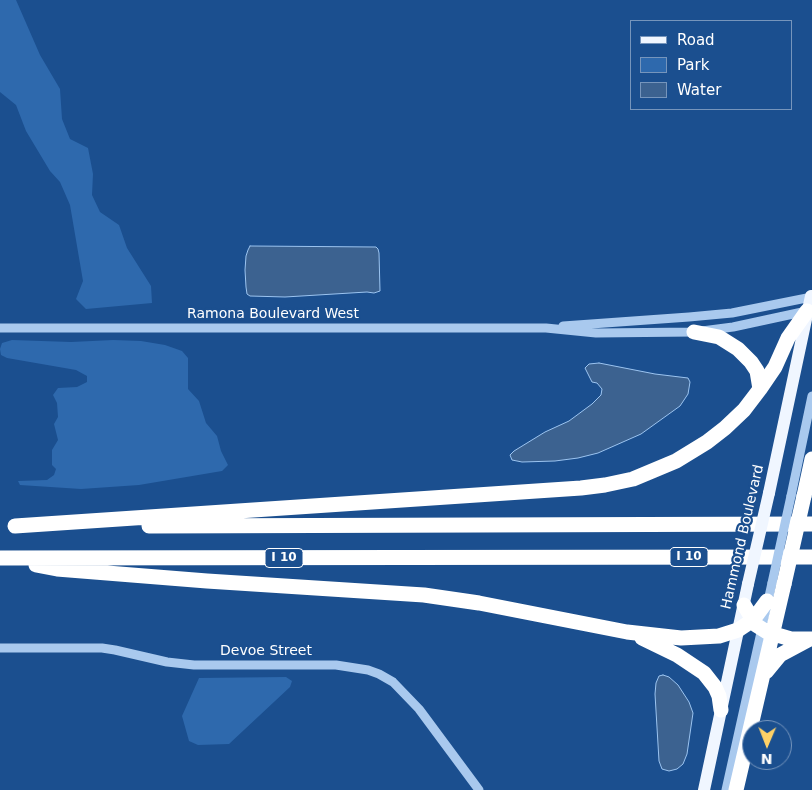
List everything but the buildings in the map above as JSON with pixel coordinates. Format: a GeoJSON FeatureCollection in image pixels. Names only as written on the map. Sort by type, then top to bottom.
{"type":"FeatureCollection","features":[{"type":"Feature","properties":{"kind":"highway"},"geometry":{"type":"LineString","coordinates":[[16,526],[202,512],[384,502],[605,485],[633,479],[653,472],[692,452],[725,428],[744,410],[775,367],[788,338],[810,311]]}},
{"type":"Feature","properties":{"kind":"highway"},"geometry":{"type":"LineString","coordinates":[[694,332],[719,337],[738,349],[757,371],[760,389]]}},
{"type":"Feature","properties":{"kind":"highway"},"geometry":{"type":"LineString","coordinates":[[762,628],[778,583],[797,496],[812,459]]}},
{"type":"Feature","properties":{"kind":"highway"},"geometry":{"type":"LineString","coordinates":[[0,526],[812,524]]}},
{"type":"Feature","properties":{"kind":"highway","name":"I 10"},"geometry":{"type":"LineString","coordinates":[[1,558],[812,557]]}},
{"type":"Feature","properties":{"kind":"highway"},"geometry":{"type":"LineString","coordinates":[[1,558],[57,569],[424,595],[479,603],[626,632],[673,637],[700,638],[719,636],[738,630],[762,628],[792,639],[811,639]]}},
{"type":"Feature","properties":{"kind":"highway"},"geometry":{"type":"LineString","coordinates":[[736,790],[762,678],[762,628],[767,601]]}},
{"type":"Feature","properties":{"kind":"highway"},"geometry":{"type":"LineString","coordinates":[[744,605],[762,628]]}},
{"type":"Feature","properties":{"kind":"highway"},"geometry":{"type":"LineString","coordinates":[[626,632],[677,656],[704,673],[715,687],[722,710]]}},
{"type":"Feature","properties":{"kind":"highway"},"geometry":{"type":"LineString","coordinates":[[762,678],[771,664],[780,656],[811,639]]}},
{"type":"Feature","properties":{"kind":"main road","name":"Hammond Boulevard"},"geometry":{"type":"LineString","coordinates":[[704,790],[812,295]]}},
{"type":"Feature","properties":{"kind":"street","name":"Ramona Boulevard West"},"geometry":{"type":"LineString","coordinates":[[546,328],[732,312],[812,295]]}},
{"type":"Feature","properties":{"kind":"street","name":"Ramona Boulevard West"},"geometry":{"type":"LineString","coordinates":[[0,328],[546,328],[596,333],[694,332],[733,327],[810,311]]}},
{"type":"Feature","properties":{"kind":"street"},"geometry":{"type":"LineString","coordinates":[[797,496],[812,396]]}},
{"type":"Feature","properties":{"kind":"street"},"geometry":{"type":"LineString","coordinates":[[767,601],[778,583]]}},
{"type":"Feature","properties":{"kind":"street"},"geometry":{"type":"LineString","coordinates":[[726,790],[762,628]]}},
{"type":"Feature","properties":{"kind":"street","name":"Devoe Street"},"geometry":{"type":"LineString","coordinates":[[0,648],[102,648],[167,662],[194,665],[336,665],[368,670],[380,674],[393,682],[419,709],[480,790]]}},
{"type":"Feature","properties":{"kind":"green space"},"geometry":{"type":"Polygon","coordinates":[[[0,0],[16,0],[40,55],[60,89],[62,119],[70,139],[88,148],[93,174],[92,195],[100,212],[119,225],[127,248],[151,286],[152,303],[86,309],[76,299],[83,281],[70,205],[60,182],[50,171],[26,131],[16,105],[0,92],[0,0]]]}},
{"type":"Feature","properties":{"kind":"green space"},"geometry":{"type":"Polygon","coordinates":[[[12,340],[71,342],[141,341],[165,345],[182,351],[188,358],[188,389],[199,401],[206,423],[217,436],[221,451],[228,465],[222,471],[139,485],[81,489],[20,485],[18,481],[47,480],[54,475],[56,469],[52,465],[52,450],[58,440],[54,424],[58,417],[57,403],[53,395],[58,388],[77,387],[87,382],[87,376],[76,370],[7,358],[1,355],[2,343],[12,340]]]}},
{"type":"Feature","properties":{"kind":"green space"},"geometry":{"type":"Polygon","coordinates":[[[286,677],[292,681],[290,687],[229,744],[198,745],[189,741],[182,716],[199,678],[286,677]]]}},
{"type":"Feature","properties":{"kind":"water"},"geometry":{"type":"Polygon","coordinates":[[[250,246],[376,247],[379,253],[380,291],[374,293],[285,297],[250,296],[247,294],[245,270],[246,256],[250,246]]]}},
{"type":"Feature","properties":{"kind":"water"},"geometry":{"type":"Polygon","coordinates":[[[599,363],[655,374],[688,378],[690,382],[688,394],[680,406],[641,434],[598,453],[555,461],[522,462],[512,460],[510,455],[514,451],[545,432],[569,421],[601,395],[602,389],[597,383],[592,382],[585,368],[589,364],[599,363]]]}},
{"type":"Feature","properties":{"kind":"water"},"geometry":{"type":"Polygon","coordinates":[[[659,676],[669,677],[678,685],[689,702],[693,713],[687,754],[683,764],[677,769],[669,771],[662,769],[659,761],[655,694],[656,683],[659,676]]]}}]}
